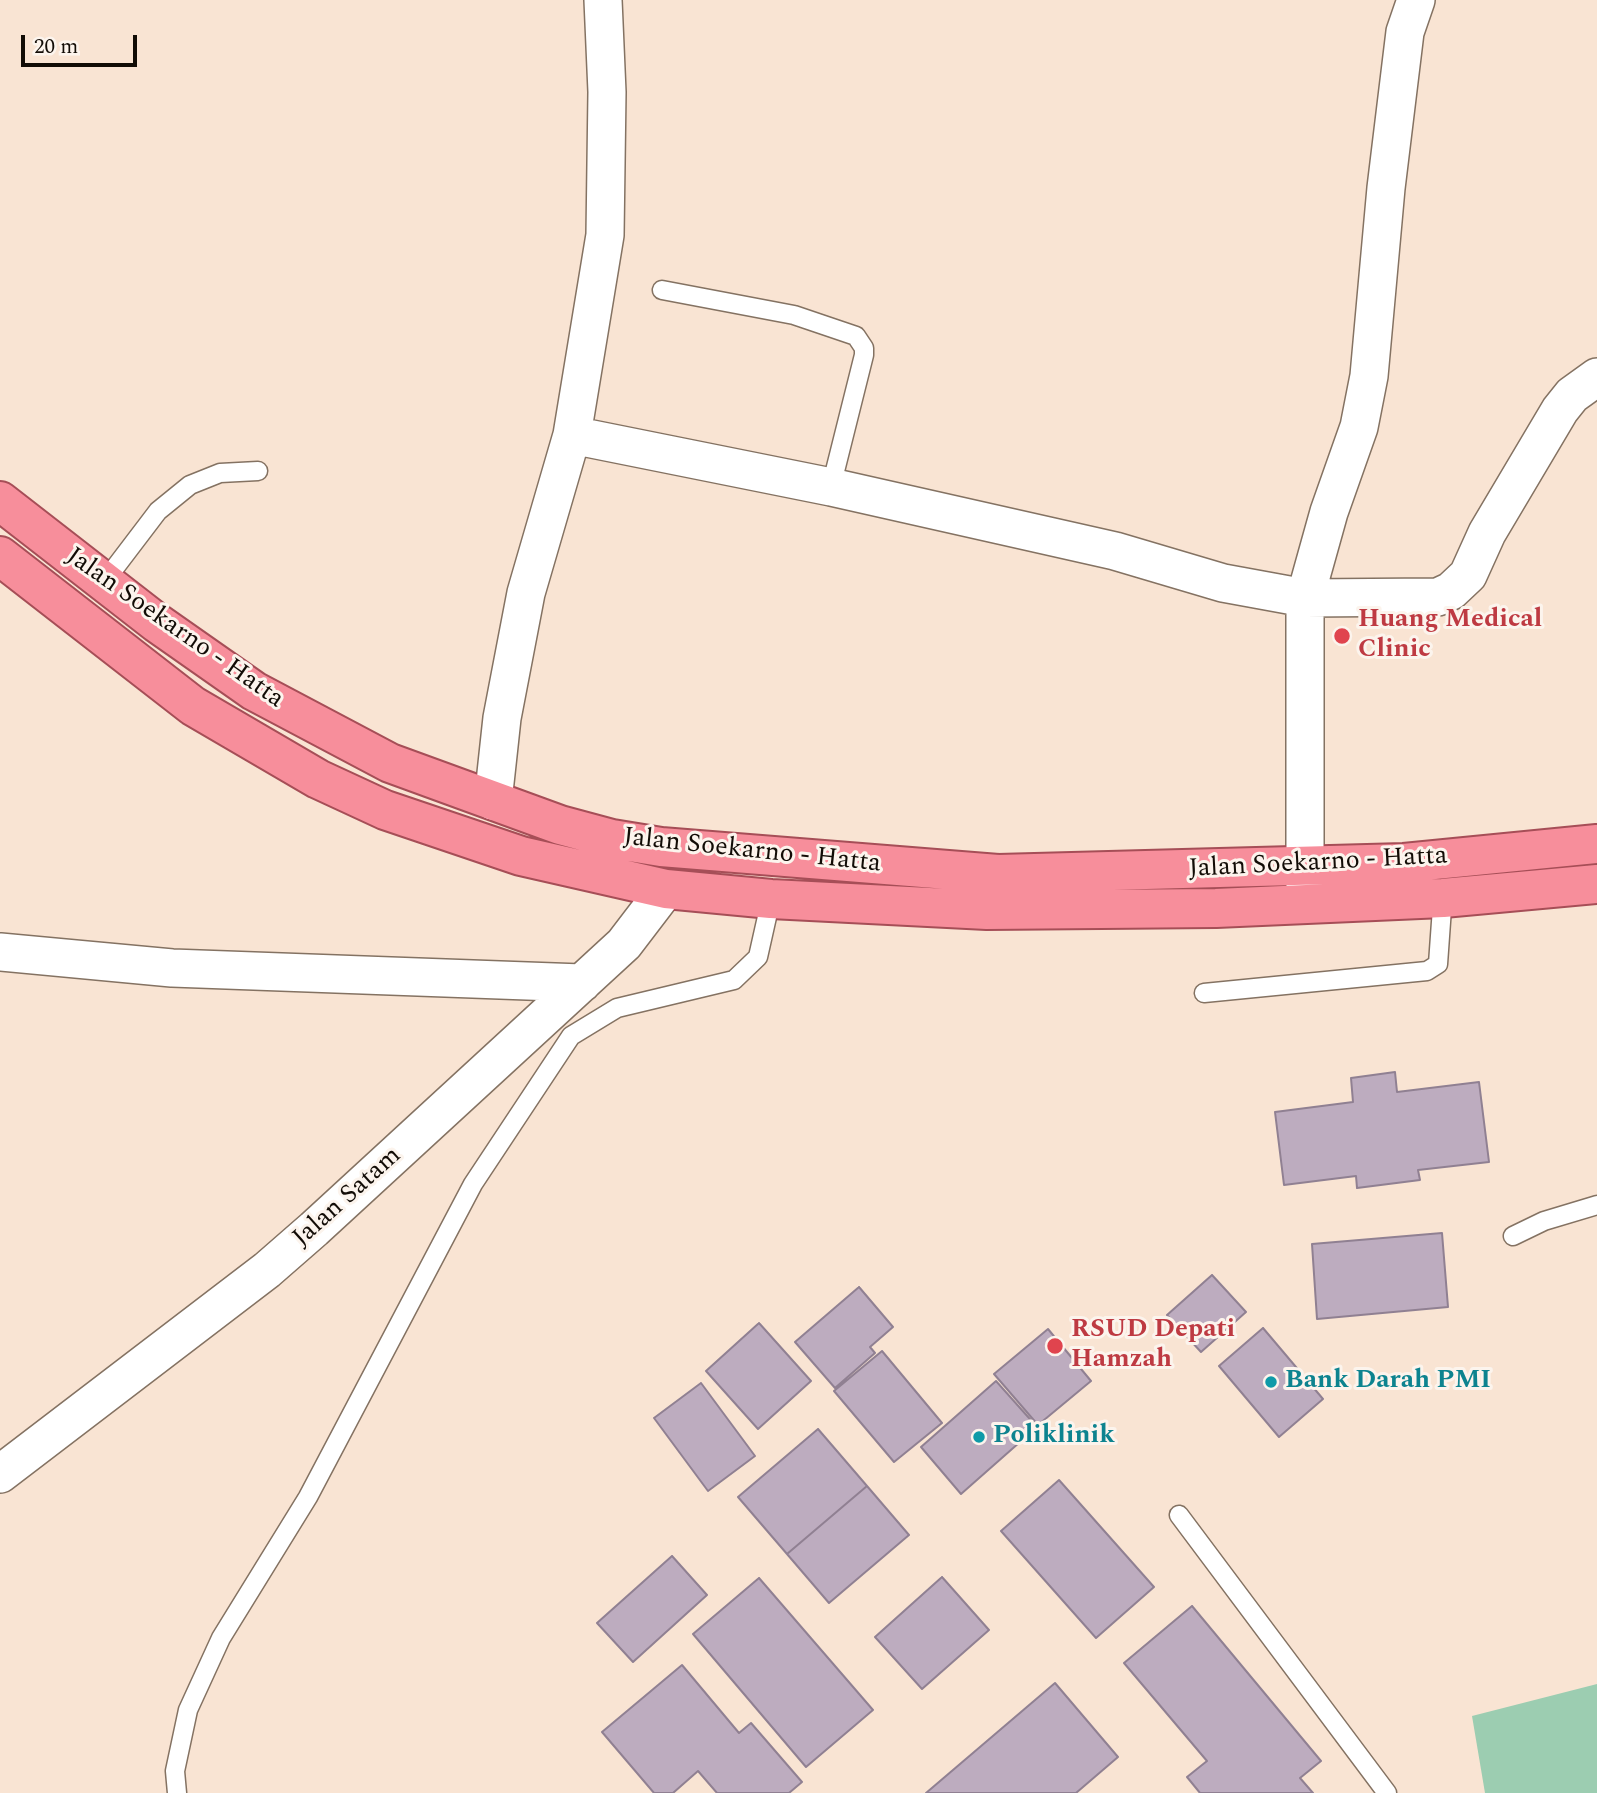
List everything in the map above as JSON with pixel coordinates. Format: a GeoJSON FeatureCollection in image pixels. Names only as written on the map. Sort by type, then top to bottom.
{"type":"FeatureCollection","features":[{"type":"Feature","properties":{"kind":"highway","name":"Jalan Soekarno - Hatta"},"geometry":{"type":"LineString","coordinates":[[0,500],[104,582],[254,691],[390,763],[560,825],[612,839],[661,847],[998,874],[1306,886],[1443,898],[1597,884]]}},
{"type":"Feature","properties":{"kind":"highway","name":"Jalan Soekarno - Hatta"},"geometry":{"type":"LineString","coordinates":[[0,556],[193,706],[318,779],[386,810],[521,856],[666,889],[771,899],[987,910],[1306,886],[1438,860],[1597,844]]}},
{"type":"Feature","properties":{"kind":"street"},"geometry":{"type":"LineString","coordinates":[[493,801],[502,718],[526,593],[572,435],[605,235],[607,92],[603,0]]}},
{"type":"Feature","properties":{"kind":"street"},"geometry":{"type":"LineString","coordinates":[[1306,886],[1305,598],[1329,512],[1359,427],[1369,376],[1386,188],[1405,32],[1416,0]]}},
{"type":"Feature","properties":{"kind":"street"},"geometry":{"type":"LineString","coordinates":[[572,435],[831,487],[1115,551],[1223,583],[1305,598],[1437,597],[1451,592],[1468,575],[1487,533],[1560,410],[1572,396],[1597,377]]}},
{"type":"Feature","properties":{"kind":"street","name":"Jalan Satam"},"geometry":{"type":"LineString","coordinates":[[0,1474],[267,1270],[427,1128],[582,983],[636,931],[666,889]]}},
{"type":"Feature","properties":{"kind":"street"},"geometry":{"type":"LineString","coordinates":[[0,952],[172,968],[582,983]]}},
{"type":"Feature","properties":{"kind":"lane"},"geometry":{"type":"LineString","coordinates":[[662,290],[794,316],[856,336],[864,348],[864,355],[831,487]]}},
{"type":"Feature","properties":{"kind":"lane"},"geometry":{"type":"LineString","coordinates":[[104,582],[158,511],[190,485],[220,473],[258,471]]}},
{"type":"Feature","properties":{"kind":"lane"},"geometry":{"type":"LineString","coordinates":[[1204,993],[1427,971],[1438,964],[1443,898],[1438,860]]}},
{"type":"Feature","properties":{"kind":"lane"},"geometry":{"type":"LineString","coordinates":[[177,1793],[175,1771],[188,1710],[221,1639],[309,1497],[473,1184],[571,1036],[617,1008],[734,980],[751,967],[758,957],[771,899]]}},
{"type":"Feature","properties":{"kind":"lane"},"geometry":{"type":"LineString","coordinates":[[1513,1236],[1544,1221],[1597,1205]]}},
{"type":"Feature","properties":{"kind":"lane"},"geometry":{"type":"LineString","coordinates":[[1179,1515],[1387,1793]]}},
{"type":"Feature","properties":{"kind":"green space"},"geometry":{"type":"Polygon","coordinates":[[[1597,1684],[1597,1793],[1485,1793],[1472,1716],[1597,1684]]]}},
{"type":"Feature","properties":{"kind":"building"},"geometry":{"type":"Polygon","coordinates":[[[1395,1072],[1397,1092],[1479,1082],[1489,1162],[1418,1170],[1420,1180],[1357,1188],[1356,1176],[1284,1185],[1275,1112],[1353,1102],[1351,1078],[1395,1072]]]}},
{"type":"Feature","properties":{"kind":"building"},"geometry":{"type":"Polygon","coordinates":[[[1442,1233],[1448,1307],[1317,1319],[1312,1244],[1442,1233]]]}},
{"type":"Feature","properties":{"kind":"building"},"geometry":{"type":"Polygon","coordinates":[[[1212,1275],[1246,1312],[1201,1352],[1167,1315],[1212,1275]]]}},
{"type":"Feature","properties":{"kind":"building"},"geometry":{"type":"Polygon","coordinates":[[[859,1287],[893,1327],[870,1347],[875,1353],[835,1388],[795,1342],[859,1287]]]}},
{"type":"Feature","properties":{"kind":"building"},"geometry":{"type":"Polygon","coordinates":[[[759,1323],[811,1381],[758,1429],[706,1371],[759,1323]]]}},
{"type":"Feature","properties":{"kind":"building","name":"Bank Darah PMI"},"geometry":{"type":"Polygon","coordinates":[[[1263,1328],[1323,1399],[1279,1437],[1219,1366],[1263,1328]]]}},
{"type":"Feature","properties":{"kind":"building","name":"Poliklinik"},"geometry":{"type":"Polygon","coordinates":[[[1048,1329],[1091,1381],[1038,1425],[994,1374],[1048,1329]]]}},
{"type":"Feature","properties":{"kind":"building"},"geometry":{"type":"Polygon","coordinates":[[[882,1351],[942,1423],[894,1462],[834,1391],[882,1351]]]}},
{"type":"Feature","properties":{"kind":"building","name":"Poliklinik"},"geometry":{"type":"Polygon","coordinates":[[[996,1381],[1037,1427],[961,1494],[921,1447],[996,1381]]]}},
{"type":"Feature","properties":{"kind":"building"},"geometry":{"type":"Polygon","coordinates":[[[701,1383],[755,1456],[708,1491],[654,1418],[701,1383]]]}},
{"type":"Feature","properties":{"kind":"building"},"geometry":{"type":"Polygon","coordinates":[[[818,1429],[867,1486],[787,1554],[738,1497],[818,1429]]]}},
{"type":"Feature","properties":{"kind":"building"},"geometry":{"type":"Polygon","coordinates":[[[1059,1480],[1154,1587],[1096,1638],[1001,1531],[1059,1480]]]}},
{"type":"Feature","properties":{"kind":"building"},"geometry":{"type":"Polygon","coordinates":[[[867,1486],[909,1535],[829,1603],[787,1554],[867,1486]]]}},
{"type":"Feature","properties":{"kind":"building"},"geometry":{"type":"Polygon","coordinates":[[[672,1556],[707,1595],[633,1662],[597,1623],[672,1556]]]}},
{"type":"Feature","properties":{"kind":"building"},"geometry":{"type":"Polygon","coordinates":[[[942,1577],[989,1630],[922,1689],[875,1637],[942,1577]]]}},
{"type":"Feature","properties":{"kind":"building"},"geometry":{"type":"Polygon","coordinates":[[[759,1578],[873,1710],[806,1767],[693,1634],[759,1578]]]}},
{"type":"Feature","properties":{"kind":"building"},"geometry":{"type":"Polygon","coordinates":[[[1192,1606],[1321,1761],[1300,1778],[1313,1793],[1200,1793],[1187,1777],[1207,1761],[1124,1663],[1192,1606]]]}},
{"type":"Feature","properties":{"kind":"building"},"geometry":{"type":"Polygon","coordinates":[[[682,1665],[739,1733],[751,1723],[802,1782],[789,1793],[717,1793],[698,1771],[673,1793],[654,1793],[602,1732],[682,1665]]]}},
{"type":"Feature","properties":{"kind":"building"},"geometry":{"type":"Polygon","coordinates":[[[1055,1683],[1118,1757],[1076,1793],[926,1793],[1055,1683]]]}},
{"type":"Feature","properties":{"kind":"place","name":"Huang Medical Clinic"},"geometry":{"type":"Point","coordinates":[1342,636]}},
{"type":"Feature","properties":{"kind":"place","name":"RSUD Depati Hamzah"},"geometry":{"type":"Point","coordinates":[1055,1346]}},
{"type":"Feature","properties":{"kind":"place","name":"Bank Darah PMI"},"geometry":{"type":"Point","coordinates":[1271,1382]}},
{"type":"Feature","properties":{"kind":"place","name":"Poliklinik"},"geometry":{"type":"Point","coordinates":[979,1437]}}]}
